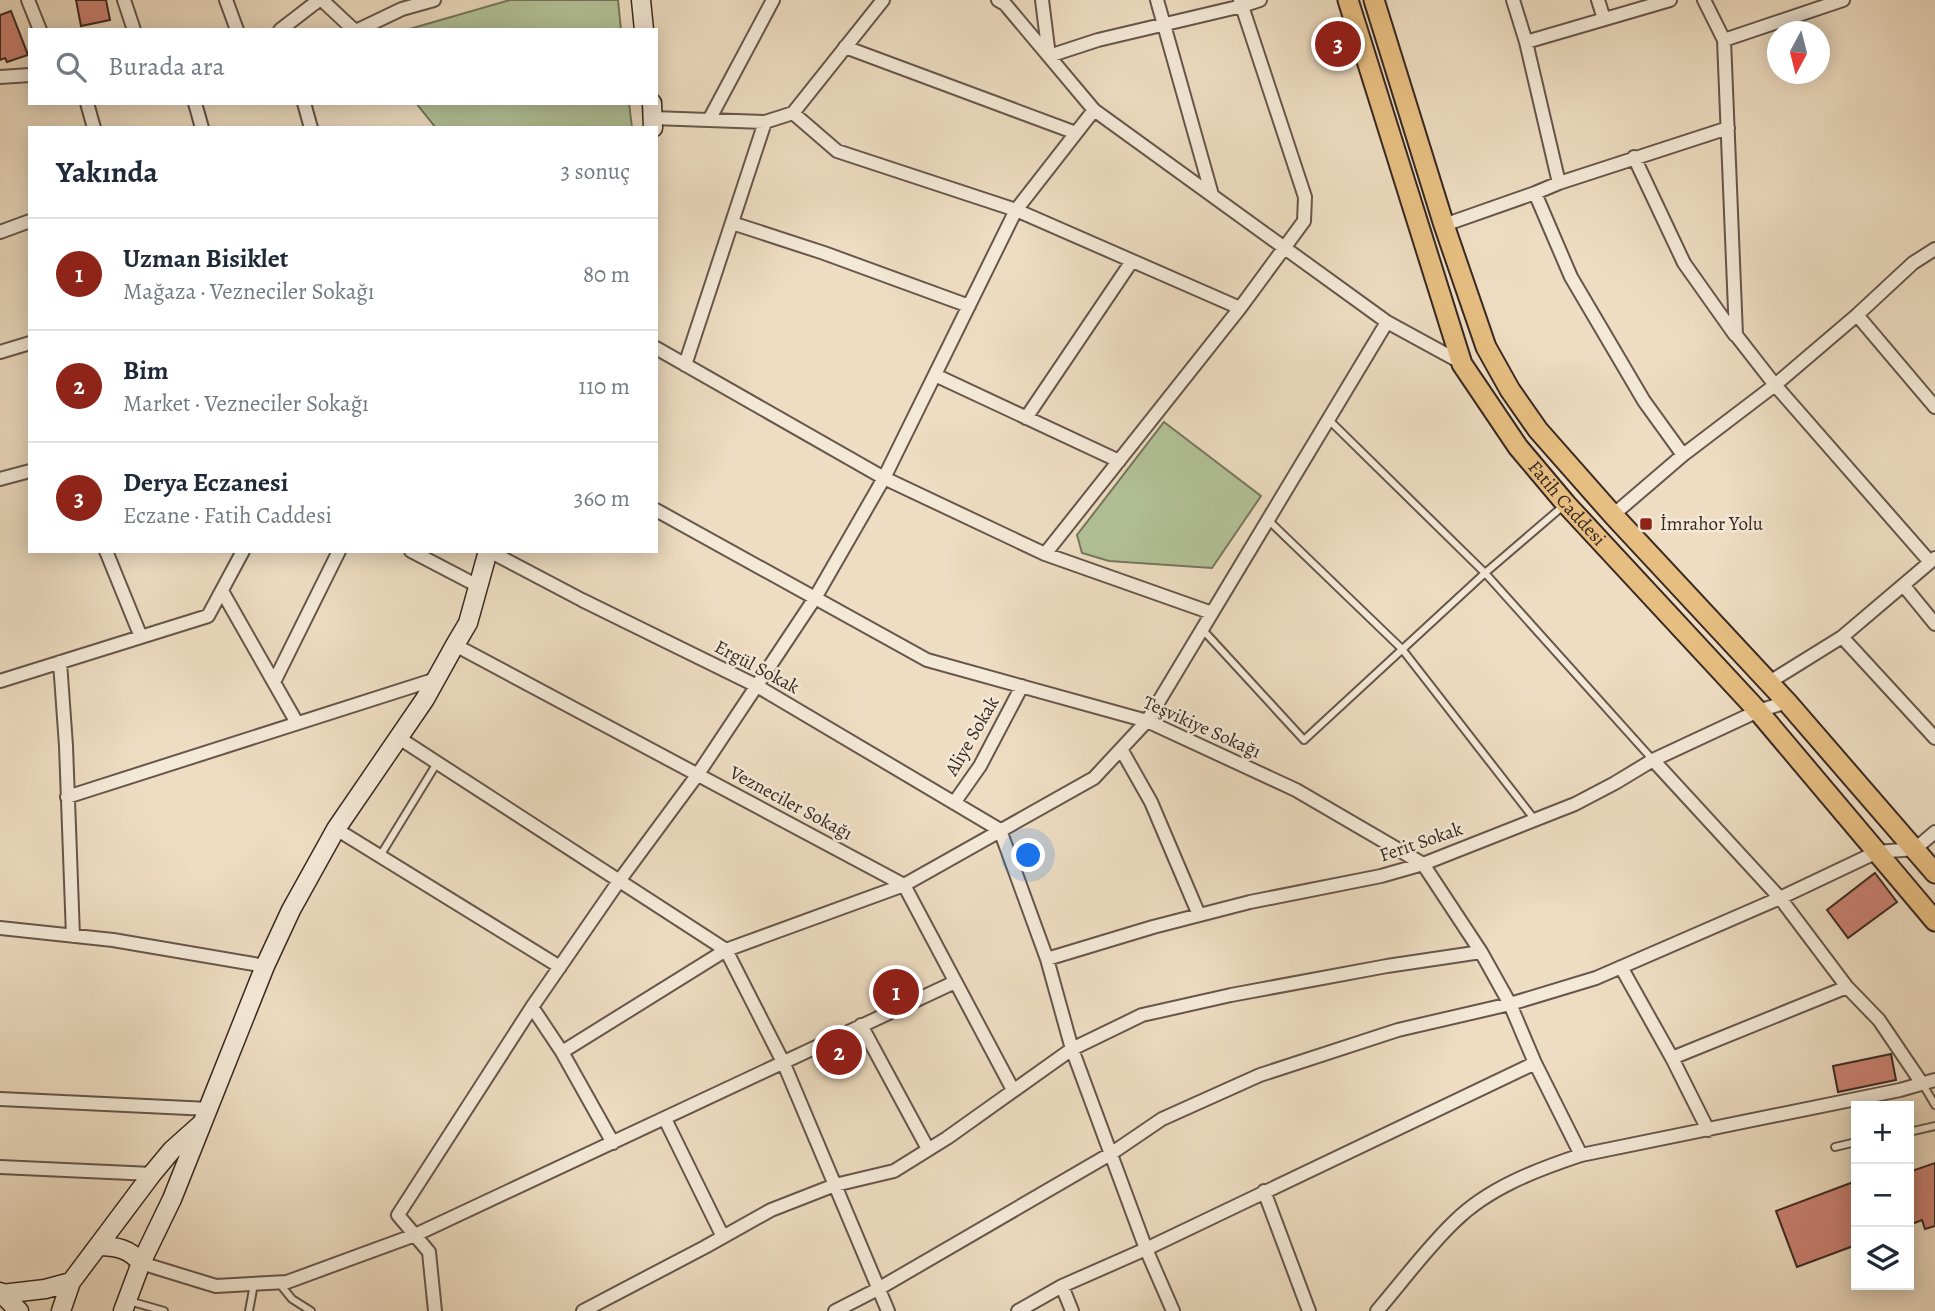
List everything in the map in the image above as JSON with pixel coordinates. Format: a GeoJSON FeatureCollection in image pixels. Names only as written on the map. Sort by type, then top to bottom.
{"type":"FeatureCollection","features":[{"type":"Feature","properties":{"kind":"main road","name":"Fatih Caddesi"},"geometry":{"type":"LineString","coordinates":[[1348,0],[1462,363],[1518,447],[1566,503],[1758,710],[1935,921]]}},
{"type":"Feature","properties":{"kind":"main road"},"geometry":{"type":"LineString","coordinates":[[1374,0],[1444,225],[1486,347],[1510,390],[1538,430],[1787,702],[1935,873]]}},
{"type":"Feature","properties":{"kind":"main road"},"geometry":{"type":"LineString","coordinates":[[1673,620],[1693,601]]}},
{"type":"Feature","properties":{"kind":"street"},"geometry":{"type":"LineString","coordinates":[[28,0],[39,28]]}},
{"type":"Feature","properties":{"kind":"street"},"geometry":{"type":"LineString","coordinates":[[124,0],[133,28]]}},
{"type":"Feature","properties":{"kind":"street"},"geometry":{"type":"LineString","coordinates":[[226,0],[236,28]]}},
{"type":"Feature","properties":{"kind":"street"},"geometry":{"type":"LineString","coordinates":[[283,28],[321,0],[354,28]]}},
{"type":"Feature","properties":{"kind":"street"},"geometry":{"type":"LineString","coordinates":[[360,28],[402,9],[434,0]]}},
{"type":"Feature","properties":{"kind":"street"},"geometry":{"type":"LineString","coordinates":[[641,0],[644,28]]}},
{"type":"Feature","properties":{"kind":"street"},"geometry":{"type":"LineString","coordinates":[[709,120],[773,0]]}},
{"type":"Feature","properties":{"kind":"street"},"geometry":{"type":"LineString","coordinates":[[653,116],[765,122],[793,113],[883,0]]}},
{"type":"Feature","properties":{"kind":"street"},"geometry":{"type":"LineString","coordinates":[[998,0],[1005,4],[1094,110],[1387,322],[1462,363]]}},
{"type":"Feature","properties":{"kind":"street"},"geometry":{"type":"LineString","coordinates":[[1042,0],[1049,56]]}},
{"type":"Feature","properties":{"kind":"street"},"geometry":{"type":"LineString","coordinates":[[1157,0],[1212,195]]}},
{"type":"Feature","properties":{"kind":"street"},"geometry":{"type":"LineString","coordinates":[[1049,56],[1098,40],[1260,0]]}},
{"type":"Feature","properties":{"kind":"street"},"geometry":{"type":"LineString","coordinates":[[1513,0],[1526,42],[1559,183]]}},
{"type":"Feature","properties":{"kind":"street"},"geometry":{"type":"LineString","coordinates":[[1598,0],[1604,19]]}},
{"type":"Feature","properties":{"kind":"street"},"geometry":{"type":"LineString","coordinates":[[1526,42],[1670,0]]}},
{"type":"Feature","properties":{"kind":"street"},"geometry":{"type":"LineString","coordinates":[[1704,0],[1724,40],[1736,335]]}},
{"type":"Feature","properties":{"kind":"street"},"geometry":{"type":"LineString","coordinates":[[1724,40],[1829,2],[1843,0]]}},
{"type":"Feature","properties":{"kind":"street"},"geometry":{"type":"LineString","coordinates":[[1045,554],[1240,308],[1304,221],[1305,197],[1241,3]]}},
{"type":"Feature","properties":{"kind":"street"},"geometry":{"type":"LineString","coordinates":[[845,47],[1076,133]]}},
{"type":"Feature","properties":{"kind":"street"},"geometry":{"type":"LineString","coordinates":[[0,77],[28,75]]}},
{"type":"Feature","properties":{"kind":"street"},"geometry":{"type":"LineString","coordinates":[[87,105],[93,126]]}},
{"type":"Feature","properties":{"kind":"street"},"geometry":{"type":"LineString","coordinates":[[196,105],[201,126]]}},
{"type":"Feature","properties":{"kind":"street"},"geometry":{"type":"LineString","coordinates":[[305,105],[310,126]]}},
{"type":"Feature","properties":{"kind":"street"},"geometry":{"type":"LineString","coordinates":[[435,1311],[429,1252],[398,1215],[532,1007],[619,881],[698,774],[815,598],[884,478],[1016,210],[1094,110]]}},
{"type":"Feature","properties":{"kind":"street"},"geometry":{"type":"LineString","coordinates":[[793,113],[837,151],[1016,210],[1240,308]]}},
{"type":"Feature","properties":{"kind":"street"},"geometry":{"type":"LineString","coordinates":[[685,365],[765,122]]}},
{"type":"Feature","properties":{"kind":"street"},"geometry":{"type":"LineString","coordinates":[[1444,225],[1633,157],[1728,128]]}},
{"type":"Feature","properties":{"kind":"street"},"geometry":{"type":"LineString","coordinates":[[1633,157],[1684,263],[1736,335],[1775,385],[1932,560],[1842,637],[1768,683]]}},
{"type":"Feature","properties":{"kind":"street"},"geometry":{"type":"LineString","coordinates":[[1535,193],[1571,277],[1644,401],[1683,455]]}},
{"type":"Feature","properties":{"kind":"street"},"geometry":{"type":"LineString","coordinates":[[0,232],[28,222]]}},
{"type":"Feature","properties":{"kind":"street"},"geometry":{"type":"LineString","coordinates":[[732,223],[969,306]]}},
{"type":"Feature","properties":{"kind":"street"},"geometry":{"type":"LineString","coordinates":[[1613,515],[1683,455],[1775,385],[1913,263],[1935,249]]}},
{"type":"Feature","properties":{"kind":"street"},"geometry":{"type":"LineString","coordinates":[[1026,418],[1132,261]]}},
{"type":"Feature","properties":{"kind":"street"},"geometry":{"type":"LineString","coordinates":[[1857,315],[1935,407]]}},
{"type":"Feature","properties":{"kind":"street"},"geometry":{"type":"LineString","coordinates":[[562,1052],[726,950],[904,884],[1094,778],[1147,720],[1387,322]]}},
{"type":"Feature","properties":{"kind":"street"},"geometry":{"type":"LineString","coordinates":[[0,352],[28,344]]}},
{"type":"Feature","properties":{"kind":"street"},"geometry":{"type":"LineString","coordinates":[[658,349],[884,478],[1045,554],[1212,613]]}},
{"type":"Feature","properties":{"kind":"street"},"geometry":{"type":"LineString","coordinates":[[934,375],[1119,461]]}},
{"type":"Feature","properties":{"kind":"street"},"geometry":{"type":"LineString","coordinates":[[0,479],[28,472]]}},
{"type":"Feature","properties":{"kind":"street","name":"Teşvikiye Sokağı"},"geometry":{"type":"LineString","coordinates":[[658,511],[927,660],[1147,720],[1296,790],[1423,864],[1481,952],[1510,1004],[1535,1063],[1581,1155]]}},
{"type":"Feature","properties":{"kind":"street"},"geometry":{"type":"LineString","coordinates":[[107,553],[141,637]]}},
{"type":"Feature","properties":{"kind":"street"},"geometry":{"type":"LineString","coordinates":[[0,681],[208,616],[242,553]]}},
{"type":"Feature","properties":{"kind":"street"},"geometry":{"type":"LineString","coordinates":[[274,682],[339,553]]}},
{"type":"Feature","properties":{"kind":"street"},"geometry":{"type":"LineString","coordinates":[[415,553],[478,586]]}},
{"type":"Feature","properties":{"kind":"street"},"geometry":{"type":"LineString","coordinates":[[125,1306],[141,1263],[172,1199],[265,965],[291,910],[336,829],[436,679],[468,623],[487,553]]}},
{"type":"Feature","properties":{"kind":"street","name":"Ergül Sokak"},"geometry":{"type":"LineString","coordinates":[[492,553],[757,686],[1000,830]]}},
{"type":"Feature","properties":{"kind":"street"},"geometry":{"type":"LineString","coordinates":[[1904,586],[1935,624]]}},
{"type":"Feature","properties":{"kind":"street"},"geometry":{"type":"LineString","coordinates":[[222,591],[298,723]]}},
{"type":"Feature","properties":{"kind":"street"},"geometry":{"type":"LineString","coordinates":[[1842,637],[1935,738]]}},
{"type":"Feature","properties":{"kind":"street","name":"Vezneciler Sokağı"},"geometry":{"type":"LineString","coordinates":[[455,645],[904,884]]}},
{"type":"Feature","properties":{"kind":"street"},"geometry":{"type":"LineString","coordinates":[[60,662],[73,936]]}},
{"type":"Feature","properties":{"kind":"street"},"geometry":{"type":"LineString","coordinates":[[67,797],[436,679]]}},
{"type":"Feature","properties":{"kind":"street","name":"Aliye Sokak"},"geometry":{"type":"LineString","coordinates":[[954,803],[980,766],[1022,686]]}},
{"type":"Feature","properties":{"kind":"street","name":"Ferit Sokak"},"geometry":{"type":"LineString","coordinates":[[1047,959],[1250,902],[1381,876],[1423,864],[1585,799],[1653,760],[1758,710],[1787,702]]}},
{"type":"Feature","properties":{"kind":"street"},"geometry":{"type":"LineString","coordinates":[[398,738],[726,950],[784,1064],[888,1311]]}},
{"type":"Feature","properties":{"kind":"street"},"geometry":{"type":"LineString","coordinates":[[1121,749],[1151,802],[1199,915]]}},
{"type":"Feature","properties":{"kind":"street"},"geometry":{"type":"LineString","coordinates":[[1653,760],[1780,898],[1847,987],[1879,1020],[1921,1082]]}},
{"type":"Feature","properties":{"kind":"street"},"geometry":{"type":"LineString","coordinates":[[336,829],[560,967]]}},
{"type":"Feature","properties":{"kind":"street"},"geometry":{"type":"LineString","coordinates":[[1000,830],[1047,959],[1072,1049],[1146,1250],[1173,1311]]}},
{"type":"Feature","properties":{"kind":"street"},"geometry":{"type":"LineString","coordinates":[[835,1311],[878,1289],[1112,1153],[1163,1119],[1260,1075],[1398,1030],[1510,1004],[1596,978],[1780,898],[1877,852],[1915,849],[1935,832]]}},
{"type":"Feature","properties":{"kind":"street"},"geometry":{"type":"LineString","coordinates":[[904,884],[1013,1090]]}},
{"type":"Feature","properties":{"kind":"street"},"geometry":{"type":"LineString","coordinates":[[0,928],[113,940],[265,965]]}},
{"type":"Feature","properties":{"kind":"street"},"geometry":{"type":"LineString","coordinates":[[583,1311],[771,1210],[835,1185],[894,1171],[1072,1049],[1142,1015],[1231,995],[1387,966],[1481,952]]}},
{"type":"Feature","properties":{"kind":"street"},"geometry":{"type":"LineString","coordinates":[[1621,967],[1709,1130]]}},
{"type":"Feature","properties":{"kind":"street"},"geometry":{"type":"LineString","coordinates":[[98,1246],[123,1248],[134,1254],[141,1263],[216,1286],[287,1282],[415,1235],[955,982]]}},
{"type":"Feature","properties":{"kind":"street"},"geometry":{"type":"LineString","coordinates":[[1672,1058],[1847,987]]}},
{"type":"Feature","properties":{"kind":"street"},"geometry":{"type":"LineString","coordinates":[[532,1007],[562,1052],[613,1143]]}},
{"type":"Feature","properties":{"kind":"street"},"geometry":{"type":"LineString","coordinates":[[861,1025],[928,1149]]}},
{"type":"Feature","properties":{"kind":"street"},"geometry":{"type":"LineString","coordinates":[[1017,1311],[1062,1286],[1146,1250],[1535,1063]]}},
{"type":"Feature","properties":{"kind":"street"},"geometry":{"type":"LineString","coordinates":[[1377,1311],[1454,1221],[1499,1188],[1540,1168],[1581,1155],[1900,1090],[1935,1080]]}},
{"type":"Feature","properties":{"kind":"street"},"geometry":{"type":"LineString","coordinates":[[0,1099],[206,1116]]}},
{"type":"Feature","properties":{"kind":"street"},"geometry":{"type":"LineString","coordinates":[[61,1311],[71,1282],[152,1174],[206,1116]]}},
{"type":"Feature","properties":{"kind":"street"},"geometry":{"type":"LineString","coordinates":[[665,1119],[723,1237]]}},
{"type":"Feature","properties":{"kind":"street"},"geometry":{"type":"LineString","coordinates":[[0,1167],[152,1174]]}},
{"type":"Feature","properties":{"kind":"street"},"geometry":{"type":"LineString","coordinates":[[1264,1191],[1309,1311]]}},
{"type":"Feature","properties":{"kind":"street"},"geometry":{"type":"LineString","coordinates":[[1,1293],[36,1290],[71,1282]]}},
{"type":"Feature","properties":{"kind":"street"},"geometry":{"type":"LineString","coordinates":[[1062,1286],[1072,1311]]}},
{"type":"Feature","properties":{"kind":"street"},"geometry":{"type":"LineString","coordinates":[[1,1293],[19,1311]]}},
{"type":"Feature","properties":{"kind":"lane"},"geometry":{"type":"LineString","coordinates":[[1328,419],[1485,573],[1653,760]]}},
{"type":"Feature","properties":{"kind":"lane"},"geometry":{"type":"LineString","coordinates":[[1202,629],[1304,740],[1485,573],[1566,503]]}},
{"type":"Feature","properties":{"kind":"lane"},"geometry":{"type":"LineString","coordinates":[[1268,520],[1402,649],[1535,820]]}},
{"type":"Feature","properties":{"kind":"lane"},"geometry":{"type":"LineString","coordinates":[[380,856],[437,763]]}},
{"type":"Feature","properties":{"kind":"lane"},"geometry":{"type":"LineString","coordinates":[[1921,1082],[1935,1105]]}},
{"type":"Feature","properties":{"kind":"lane"},"geometry":{"type":"LineString","coordinates":[[1914,1131],[1935,1126]]}},
{"type":"Feature","properties":{"kind":"lane"},"geometry":{"type":"LineString","coordinates":[[1835,1147],[1851,1143]]}},
{"type":"Feature","properties":{"kind":"lane"},"geometry":{"type":"LineString","coordinates":[[279,1282],[292,1299],[311,1311]]}},
{"type":"Feature","properties":{"kind":"lane"},"geometry":{"type":"LineString","coordinates":[[249,1311],[254,1284]]}},
{"type":"Feature","properties":{"kind":"lane"},"geometry":{"type":"LineString","coordinates":[[125,1306],[164,1311]]}},
{"type":"Feature","properties":{"kind":"green space"},"geometry":{"type":"Polygon","coordinates":[[[510,0],[618,0],[621,28],[413,28],[510,0]]]}},
{"type":"Feature","properties":{"kind":"green space"},"geometry":{"type":"Polygon","coordinates":[[[418,105],[629,105],[632,126],[434,126],[418,105]]]}},
{"type":"Feature","properties":{"kind":"green space"},"geometry":{"type":"Polygon","coordinates":[[[1164,422],[1261,496],[1212,568],[1109,561],[1082,553],[1077,535],[1164,422]]]}},
{"type":"Feature","properties":{"kind":"building"},"geometry":{"type":"Polygon","coordinates":[[[76,0],[106,0],[110,20],[81,26],[76,0]]]}},
{"type":"Feature","properties":{"kind":"building"},"geometry":{"type":"Polygon","coordinates":[[[11,11],[28,55],[7,62],[5,58],[0,60],[0,15],[11,11]]]}},
{"type":"Feature","properties":{"kind":"building"},"geometry":{"type":"Polygon","coordinates":[[[1875,873],[1897,902],[1848,938],[1827,910],[1875,873]]]}},
{"type":"Feature","properties":{"kind":"building"},"geometry":{"type":"Polygon","coordinates":[[[1891,1054],[1896,1080],[1838,1092],[1833,1066],[1891,1054]]]}},
{"type":"Feature","properties":{"kind":"building"},"geometry":{"type":"Polygon","coordinates":[[[1935,1163],[1935,1226],[1925,1229],[1922,1220],[1914,1223],[1914,1170],[1935,1163]]]}},
{"type":"Feature","properties":{"kind":"building"},"geometry":{"type":"Polygon","coordinates":[[[1851,1183],[1851,1247],[1797,1267],[1776,1211],[1851,1183]]]}},
{"type":"Feature","properties":{"kind":"place","name":"Derya Eczanesi"},"geometry":{"type":"Point","coordinates":[1338,44]}},
{"type":"Feature","properties":{"kind":"place","name":"İmrahor Yolu"},"geometry":{"type":"Point","coordinates":[1646,524]}},
{"type":"Feature","properties":{"kind":"place","name":"Uzman Bisiklet"},"geometry":{"type":"Point","coordinates":[896,992]}},
{"type":"Feature","properties":{"kind":"place","name":"Bim"},"geometry":{"type":"Point","coordinates":[839,1052]}}]}
